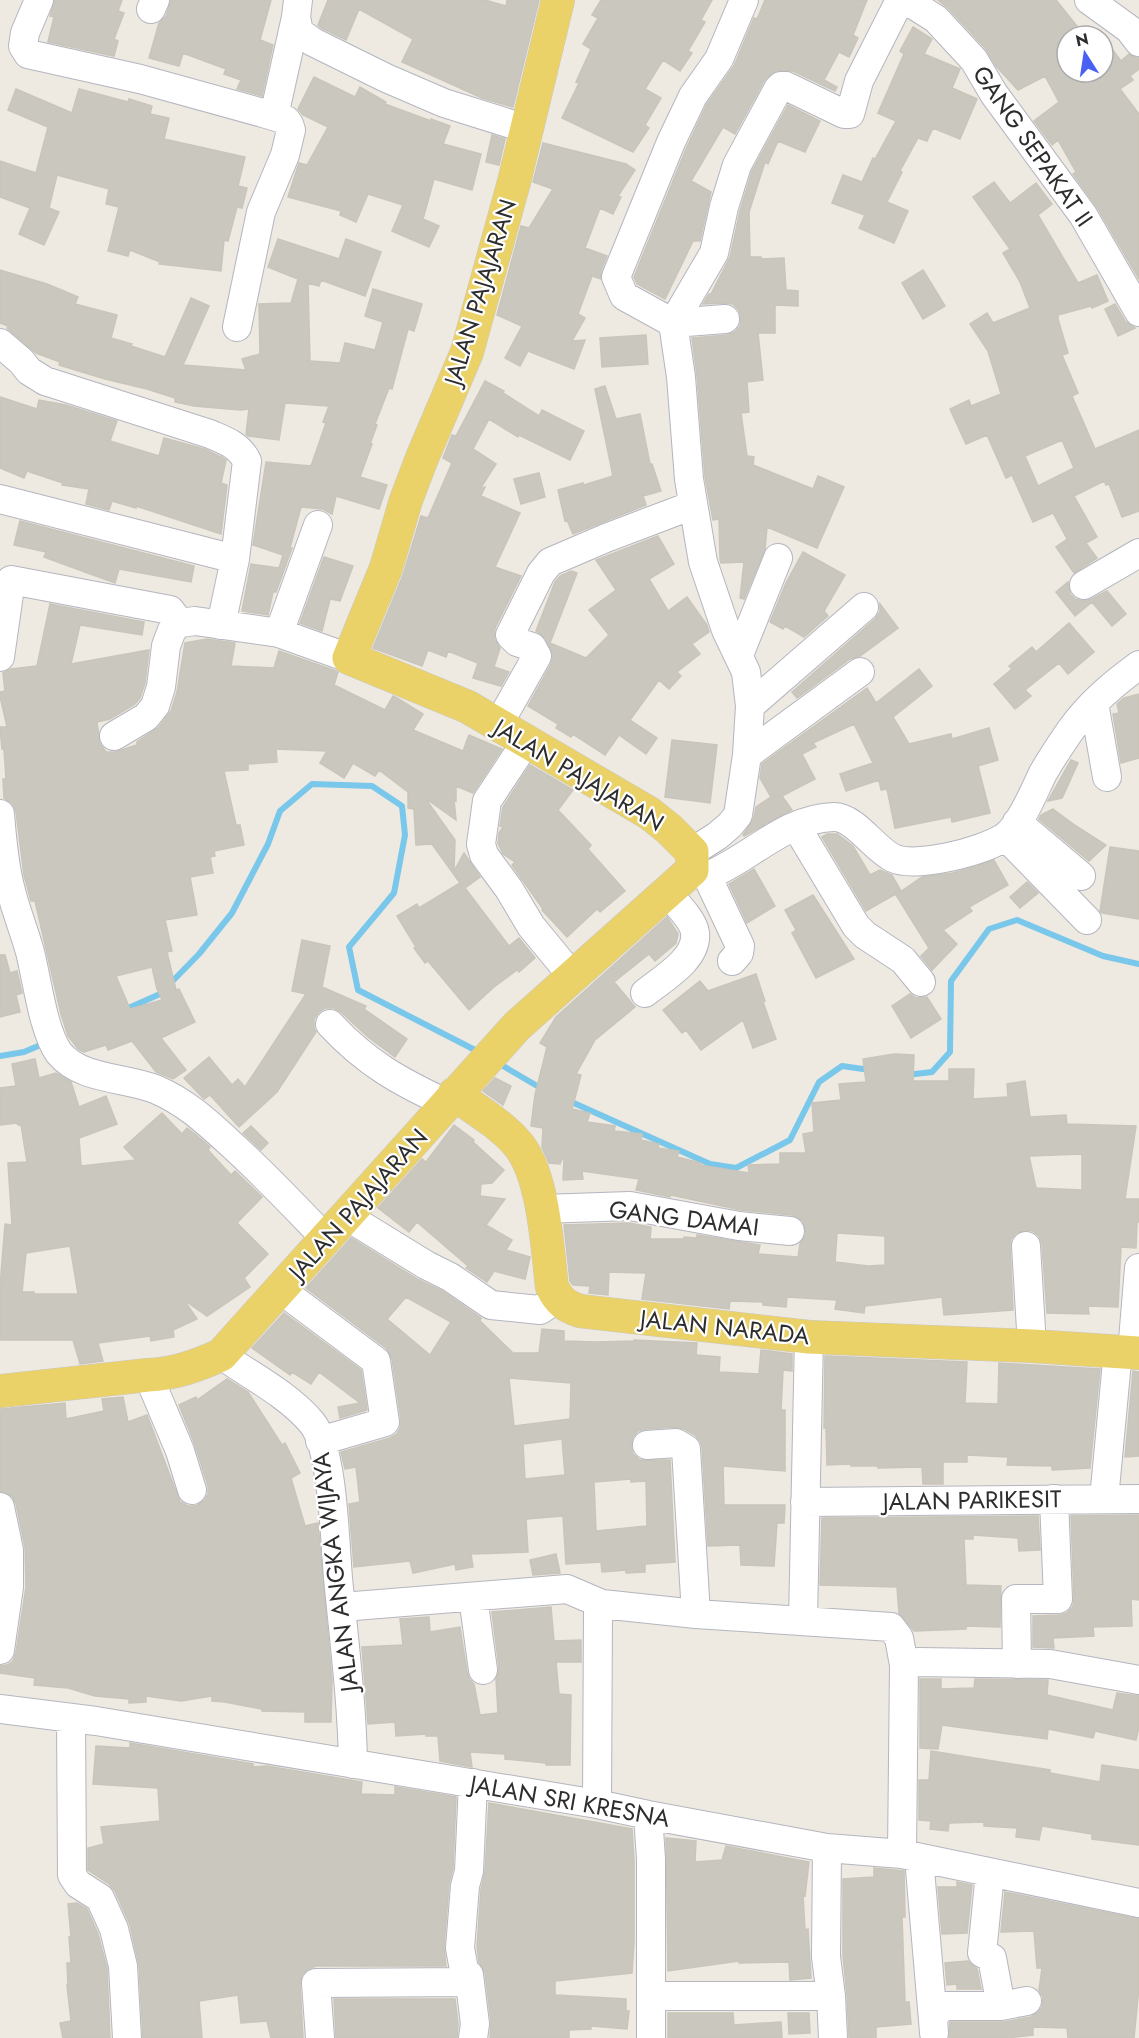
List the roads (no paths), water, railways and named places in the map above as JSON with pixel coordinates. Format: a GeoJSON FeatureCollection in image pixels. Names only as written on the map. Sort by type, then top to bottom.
{"type":"FeatureCollection","features":[{"type":"Feature","properties":{"kind":"main road","name":"JALAN PAJAJARAN"},"geometry":{"type":"LineString","coordinates":[[0,1391],[166,1374],[221,1356],[483,1062],[518,1026],[697,866],[669,829],[649,813],[468,707],[349,658],[386,568],[406,500],[422,458],[462,366],[527,129],[558,0]]}},
{"type":"Feature","properties":{"kind":"main road"},"geometry":{"type":"LineString","coordinates":[[451,1099],[495,1123],[517,1142],[528,1159],[542,1209],[552,1287],[558,1298]]}},
{"type":"Feature","properties":{"kind":"main road","name":"JALAN NARADA"},"geometry":{"type":"LineString","coordinates":[[558,1298],[566,1307],[580,1311],[809,1337],[1130,1352]]}},
{"type":"Feature","properties":{"kind":"street"},"geometry":{"type":"LineString","coordinates":[[39,0],[22,49],[28,54],[140,78],[286,120],[291,130],[285,155],[261,212],[237,327]]}},
{"type":"Feature","properties":{"kind":"street"},"geometry":{"type":"LineString","coordinates":[[725,319],[673,323],[624,296],[616,277],[671,142],[693,96],[719,59],[744,0]]}},
{"type":"Feature","properties":{"kind":"street"},"geometry":{"type":"LineString","coordinates":[[697,866],[717,836],[738,815],[747,754],[750,706],[746,672],[726,630],[703,562],[689,479],[681,377],[673,323],[714,253],[724,207],[737,165],[778,89],[786,86],[844,114],[850,114],[859,81],[900,0]]}},
{"type":"Feature","properties":{"kind":"street","name":"GANG SEPAKAT II"},"geometry":{"type":"LineString","coordinates":[[906,0],[936,19],[974,60],[994,94],[1083,215],[1139,312]]}},
{"type":"Feature","properties":{"kind":"street"},"geometry":{"type":"LineString","coordinates":[[1089,0],[1129,29],[1139,42]]}},
{"type":"Feature","properties":{"kind":"street"},"geometry":{"type":"LineString","coordinates":[[274,116],[297,9]]}},
{"type":"Feature","properties":{"kind":"street"},"geometry":{"type":"LineString","coordinates":[[297,9],[299,32],[306,37],[386,78],[444,103],[527,129]]}},
{"type":"Feature","properties":{"kind":"street"},"geometry":{"type":"LineString","coordinates":[[0,343],[29,371],[45,381],[210,434],[242,450],[247,461],[235,560],[221,625]]}},
{"type":"Feature","properties":{"kind":"street"},"geometry":{"type":"LineString","coordinates":[[0,499],[235,560]]}},
{"type":"Feature","properties":{"kind":"street"},"geometry":{"type":"LineString","coordinates":[[498,725],[537,656],[532,647],[517,642],[510,635],[541,573],[550,562],[693,505]]}},
{"type":"Feature","properties":{"kind":"street"},"geometry":{"type":"LineString","coordinates":[[279,633],[318,525]]}},
{"type":"Feature","properties":{"kind":"street"},"geometry":{"type":"LineString","coordinates":[[1084,585],[1139,553]]}},
{"type":"Feature","properties":{"kind":"street"},"geometry":{"type":"LineString","coordinates":[[739,655],[778,558]]}},
{"type":"Feature","properties":{"kind":"street"},"geometry":{"type":"LineString","coordinates":[[0,657],[11,580],[170,610],[180,623]]}},
{"type":"Feature","properties":{"kind":"street"},"geometry":{"type":"LineString","coordinates":[[750,706],[864,607]]}},
{"type":"Feature","properties":{"kind":"street"},"geometry":{"type":"LineString","coordinates":[[114,736],[146,717],[155,706],[161,687],[166,646],[172,630],[180,623],[195,621],[279,633],[349,658]]}},
{"type":"Feature","properties":{"kind":"street"},"geometry":{"type":"LineString","coordinates":[[697,866],[769,839],[796,826],[837,817],[852,824],[894,858],[905,861],[920,861],[961,854],[993,843],[1011,829],[1071,730],[1107,689],[1139,665]]}},
{"type":"Feature","properties":{"kind":"street"},"geometry":{"type":"LineString","coordinates":[[747,754],[860,672]]}},
{"type":"Feature","properties":{"kind":"street"},"geometry":{"type":"LineString","coordinates":[[1094,703],[1107,777]]}},
{"type":"Feature","properties":{"kind":"street"},"geometry":{"type":"LineString","coordinates":[[526,742],[487,801],[481,844],[484,855],[509,889],[531,926],[573,977]]}},
{"type":"Feature","properties":{"kind":"street"},"geometry":{"type":"LineString","coordinates":[[0,814],[10,888],[30,952],[45,1020],[58,1051],[68,1062],[92,1074],[146,1085],[172,1096],[195,1111],[247,1159],[337,1228],[426,1265],[450,1277],[491,1305],[540,1310],[558,1298]]}},
{"type":"Feature","properties":{"kind":"street"},"geometry":{"type":"LineString","coordinates":[[796,826],[856,926],[903,960],[921,982]]}},
{"type":"Feature","properties":{"kind":"street"},"geometry":{"type":"LineString","coordinates":[[1011,829],[1081,876]]}},
{"type":"Feature","properties":{"kind":"street"},"geometry":{"type":"LineString","coordinates":[[1011,829],[1087,920]]}},
{"type":"Feature","properties":{"kind":"street"},"geometry":{"type":"LineString","coordinates":[[697,866],[740,946],[739,953],[732,961]]}},
{"type":"Feature","properties":{"kind":"street"},"geometry":{"type":"LineString","coordinates":[[645,993],[682,965],[694,948],[695,932],[684,912],[668,894]]}},
{"type":"Feature","properties":{"kind":"street"},"geometry":{"type":"LineString","coordinates":[[330,1024],[351,1047],[375,1066],[408,1085],[451,1099]]}},
{"type":"Feature","properties":{"kind":"street","name":"GANG DAMAI"},"geometry":{"type":"LineString","coordinates":[[542,1209],[630,1206],[739,1226],[790,1231]]}},
{"type":"Feature","properties":{"kind":"street"},"geometry":{"type":"LineString","coordinates":[[1026,1246],[1032,1346]]}},
{"type":"Feature","properties":{"kind":"street"},"geometry":{"type":"LineString","coordinates":[[1104,1499],[1130,1352],[1139,1268]]}},
{"type":"Feature","properties":{"kind":"street"},"geometry":{"type":"LineString","coordinates":[[280,1290],[376,1361],[385,1422],[320,1441]]}},
{"type":"Feature","properties":{"kind":"street"},"geometry":{"type":"LineString","coordinates":[[804,1620],[809,1337]]}},
{"type":"Feature","properties":{"kind":"street","name":"JALAN ANGKA WIJAYA"},"geometry":{"type":"LineString","coordinates":[[221,1356],[292,1404],[313,1424],[324,1449],[335,1530],[352,1716],[353,1764]]}},
{"type":"Feature","properties":{"kind":"street"},"geometry":{"type":"LineString","coordinates":[[148,1375],[180,1451],[192,1490]]}},
{"type":"Feature","properties":{"kind":"street"},"geometry":{"type":"LineString","coordinates":[[647,1445],[676,1443],[686,1449],[696,1614]]}},
{"type":"Feature","properties":{"kind":"street"},"geometry":{"type":"LineString","coordinates":[[1017,1664],[1016,1599],[1058,1599],[1054,1499]]}},
{"type":"Feature","properties":{"kind":"street","name":"JALAN PARIKESIT"},"geometry":{"type":"LineString","coordinates":[[805,1502],[1139,1499]]}},
{"type":"Feature","properties":{"kind":"street"},"geometry":{"type":"LineString","coordinates":[[0,1508],[9,1550],[9,1587],[0,1650]]}},
{"type":"Feature","properties":{"kind":"street"},"geometry":{"type":"LineString","coordinates":[[342,1607],[567,1589],[602,1604],[696,1614],[891,1627],[899,1638],[904,1665],[911,1856],[934,2029]]}},
{"type":"Feature","properties":{"kind":"street"},"geometry":{"type":"LineString","coordinates":[[473,1597],[483,1670]]}},
{"type":"Feature","properties":{"kind":"street"},"geometry":{"type":"LineString","coordinates":[[597,1804],[598,1610],[602,1604]]}},
{"type":"Feature","properties":{"kind":"street"},"geometry":{"type":"LineString","coordinates":[[904,1665],[918,1662],[1060,1665],[1139,1680]]}},
{"type":"Feature","properties":{"kind":"street","name":"JALAN SRI KRESNA"},"geometry":{"type":"LineString","coordinates":[[0,1708],[96,1720],[473,1783],[827,1848],[911,1856],[1139,1903]]}},
{"type":"Feature","properties":{"kind":"street"},"geometry":{"type":"LineString","coordinates":[[71,1718],[72,1875],[78,1884],[100,1898],[114,1929],[123,1966],[127,2038]]}},
{"type":"Feature","properties":{"kind":"street"},"geometry":{"type":"LineString","coordinates":[[473,1783],[469,1871],[465,1886],[460,1948],[464,1970],[469,1975],[475,2024],[473,2038]]}},
{"type":"Feature","properties":{"kind":"street"},"geometry":{"type":"LineString","coordinates":[[648,1815],[651,1859],[651,2038]]}},
{"type":"Feature","properties":{"kind":"street"},"geometry":{"type":"LineString","coordinates":[[827,1848],[826,1957],[833,2038]]}},
{"type":"Feature","properties":{"kind":"street"},"geometry":{"type":"LineString","coordinates":[[934,2029],[937,2011],[946,2007],[1014,2003],[992,1958],[982,1953],[990,1873]]}},
{"type":"Feature","properties":{"kind":"street"},"geometry":{"type":"LineString","coordinates":[[320,2038],[316,1983],[470,1982]]}},
{"type":"Feature","properties":{"kind":"street"},"geometry":{"type":"LineString","coordinates":[[651,1996],[831,1996]]}},
{"type":"Feature","properties":{"kind":"waterway"},"geometry":{"type":"LineString","coordinates":[[124,1010],[160,994],[199,954],[232,913],[268,844],[280,811],[312,784],[372,786],[402,806],[405,835],[394,893],[349,947],[358,990],[479,1052]]}},
{"type":"Feature","properties":{"kind":"waterway"},"geometry":{"type":"LineString","coordinates":[[907,1075],[932,1072],[950,1052],[951,981],[989,929],[1017,920],[1103,956],[1139,964]]}},
{"type":"Feature","properties":{"kind":"waterway"},"geometry":{"type":"LineString","coordinates":[[0,1056],[24,1052],[45,1043]]}},
{"type":"Feature","properties":{"kind":"waterway"},"geometry":{"type":"LineString","coordinates":[[498,1063],[544,1090]]}},
{"type":"Feature","properties":{"kind":"waterway"},"geometry":{"type":"LineString","coordinates":[[567,1100],[710,1164],[736,1168],[790,1140],[819,1082],[842,1066],[870,1070]]}}]}
